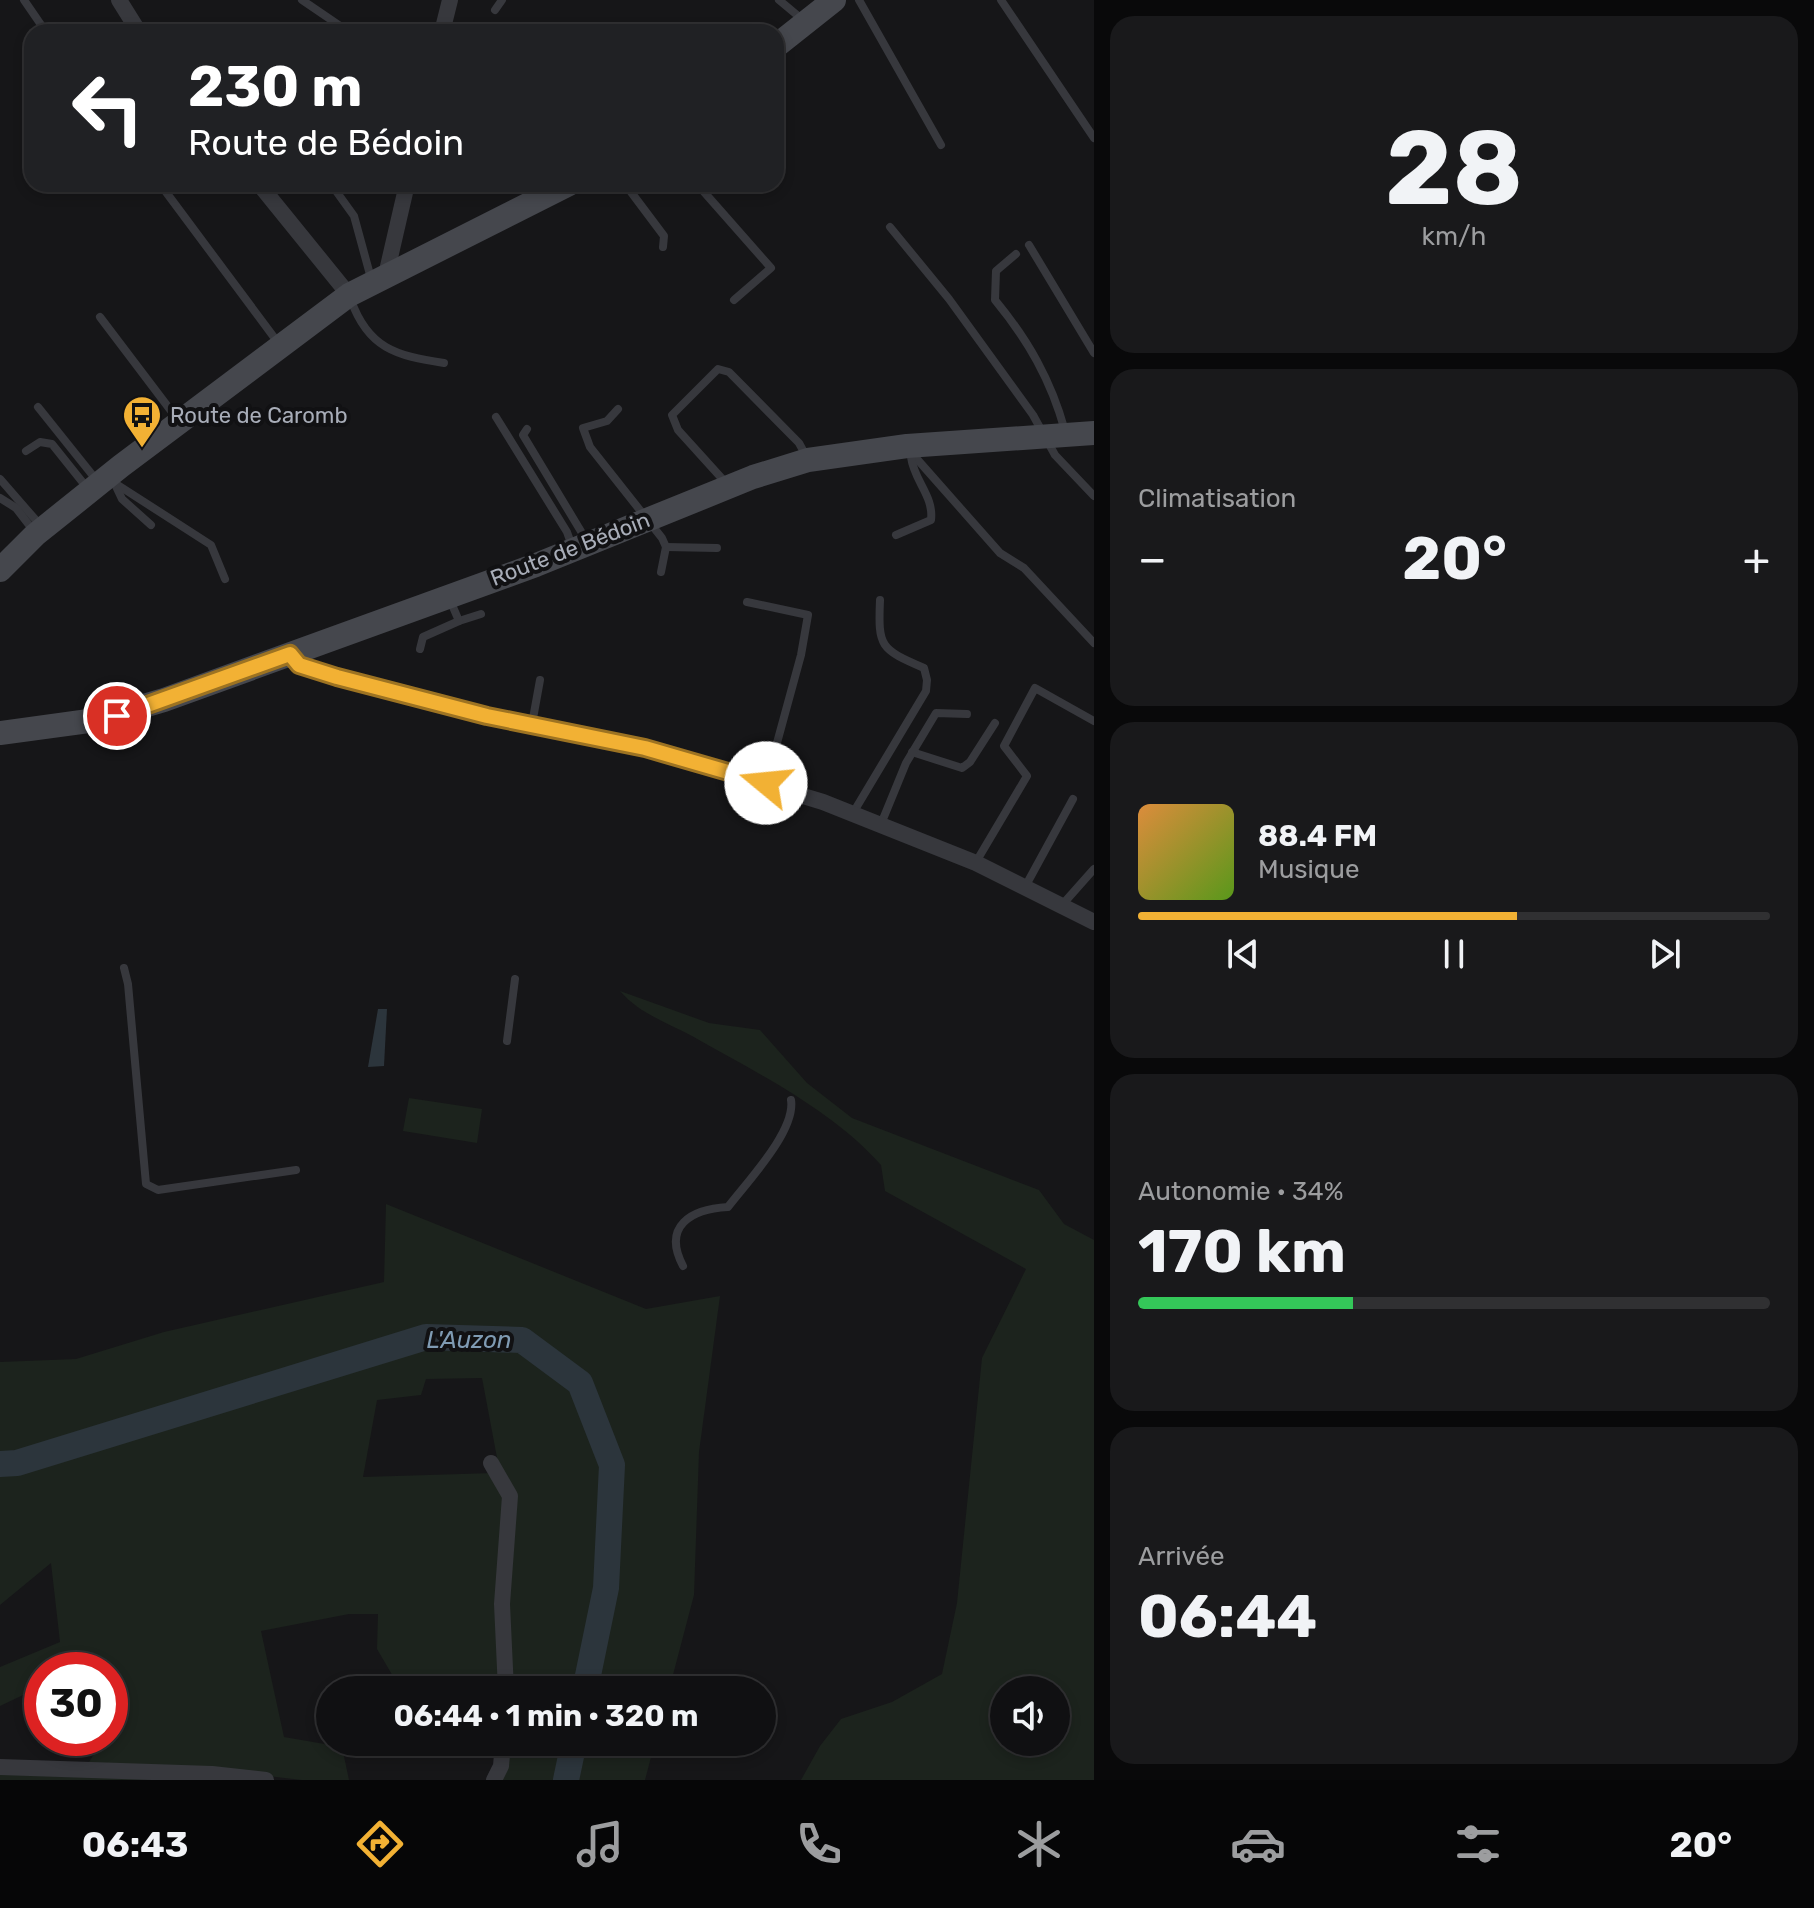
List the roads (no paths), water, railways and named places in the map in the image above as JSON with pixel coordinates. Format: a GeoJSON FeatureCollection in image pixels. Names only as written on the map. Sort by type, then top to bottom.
{"type":"FeatureCollection","features":[{"type":"Feature","properties":{"kind":"main road"},"geometry":{"type":"LineString","coordinates":[[784,40],[834,0]]}},
{"type":"Feature","properties":{"kind":"main road"},"geometry":{"type":"LineString","coordinates":[[2,568],[39,531],[179,421],[349,295],[553,192]]}},
{"type":"Feature","properties":{"kind":"main road","name":"Route de Bédoin"},"geometry":{"type":"LineString","coordinates":[[59,727],[117,716],[448,596],[729,486],[808,460],[1094,433]]}},
{"type":"Feature","properties":{"kind":"main road"},"geometry":{"type":"LineString","coordinates":[[0,715],[20,722],[59,727]]}},
{"type":"Feature","properties":{"kind":"main road"},"geometry":{"type":"LineString","coordinates":[[0,733],[59,727]]}},
{"type":"Feature","properties":{"kind":"street"},"geometry":{"type":"LineString","coordinates":[[119,0],[134,24]]}},
{"type":"Feature","properties":{"kind":"street"},"geometry":{"type":"LineString","coordinates":[[445,24],[450,0]]}},
{"type":"Feature","properties":{"kind":"street"},"geometry":{"type":"LineString","coordinates":[[265,192],[349,295]]}},
{"type":"Feature","properties":{"kind":"street"},"geometry":{"type":"LineString","coordinates":[[380,279],[405,192]]}},
{"type":"Feature","properties":{"kind":"street"},"geometry":{"type":"LineString","coordinates":[[290,654],[299,665],[309,669],[532,724],[645,748],[766,783],[853,813],[976,863],[1094,922]]}},
{"type":"Feature","properties":{"kind":"street"},"geometry":{"type":"LineString","coordinates":[[491,1463],[510,1496],[502,1604],[505,1676]]}},
{"type":"Feature","properties":{"kind":"street"},"geometry":{"type":"LineString","coordinates":[[494,1780],[502,1756]]}},
{"type":"Feature","properties":{"kind":"street"},"geometry":{"type":"LineString","coordinates":[[0,1767],[212,1774],[266,1780]]}},
{"type":"Feature","properties":{"kind":"lane"},"geometry":{"type":"LineString","coordinates":[[24,0],[40,24]]}},
{"type":"Feature","properties":{"kind":"lane"},"geometry":{"type":"LineString","coordinates":[[302,0],[337,24]]}},
{"type":"Feature","properties":{"kind":"lane"},"geometry":{"type":"LineString","coordinates":[[495,10],[502,0]]}},
{"type":"Feature","properties":{"kind":"lane"},"geometry":{"type":"LineString","coordinates":[[779,0],[806,23]]}},
{"type":"Feature","properties":{"kind":"lane"},"geometry":{"type":"LineString","coordinates":[[859,0],[941,145]]}},
{"type":"Feature","properties":{"kind":"lane"},"geometry":{"type":"LineString","coordinates":[[1001,0],[1094,138]]}},
{"type":"Feature","properties":{"kind":"lane"},"geometry":{"type":"LineString","coordinates":[[166,192],[281,346]]}},
{"type":"Feature","properties":{"kind":"lane"},"geometry":{"type":"LineString","coordinates":[[337,192],[354,216],[380,279]]}},
{"type":"Feature","properties":{"kind":"lane"},"geometry":{"type":"LineString","coordinates":[[631,192],[664,236],[663,247]]}},
{"type":"Feature","properties":{"kind":"lane"},"geometry":{"type":"LineString","coordinates":[[704,192],[771,268],[734,300]]}},
{"type":"Feature","properties":{"kind":"lane"},"geometry":{"type":"LineString","coordinates":[[890,227],[1057,436]]}},
{"type":"Feature","properties":{"kind":"lane"},"geometry":{"type":"LineString","coordinates":[[1029,245],[1094,353]]}},
{"type":"Feature","properties":{"kind":"lane"},"geometry":{"type":"LineString","coordinates":[[1016,254],[996,271],[995,300],[1020,330],[1048,379],[1057,436],[1055,455],[1094,496]]}},
{"type":"Feature","properties":{"kind":"lane"},"geometry":{"type":"LineString","coordinates":[[349,295],[359,322],[377,341],[401,357],[444,363]]}},
{"type":"Feature","properties":{"kind":"lane"},"geometry":{"type":"LineString","coordinates":[[100,317],[179,421]]}},
{"type":"Feature","properties":{"kind":"lane"},"geometry":{"type":"LineString","coordinates":[[729,486],[678,430],[672,415],[718,369],[729,372],[799,443],[808,460]]}},
{"type":"Feature","properties":{"kind":"lane"},"geometry":{"type":"LineString","coordinates":[[38,407],[102,483],[211,545],[225,579]]}},
{"type":"Feature","properties":{"kind":"lane"},"geometry":{"type":"LineString","coordinates":[[618,409],[607,421],[583,428],[590,447],[649,519],[666,547],[661,572]]}},
{"type":"Feature","properties":{"kind":"lane"},"geometry":{"type":"LineString","coordinates":[[496,417],[567,532],[581,546]]}},
{"type":"Feature","properties":{"kind":"lane"},"geometry":{"type":"LineString","coordinates":[[527,429],[523,435],[581,546]]}},
{"type":"Feature","properties":{"kind":"lane"},"geometry":{"type":"LineString","coordinates":[[26,451],[40,442],[52,444],[151,525]]}},
{"type":"Feature","properties":{"kind":"lane"},"geometry":{"type":"LineString","coordinates":[[896,535],[931,520],[929,497],[918,484],[909,451]]}},
{"type":"Feature","properties":{"kind":"lane"},"geometry":{"type":"LineString","coordinates":[[909,451],[1000,553],[1024,568],[1094,643]]}},
{"type":"Feature","properties":{"kind":"lane"},"geometry":{"type":"LineString","coordinates":[[0,479],[39,531]]}},
{"type":"Feature","properties":{"kind":"lane"},"geometry":{"type":"LineString","coordinates":[[0,498],[39,531]]}},
{"type":"Feature","properties":{"kind":"lane"},"geometry":{"type":"LineString","coordinates":[[666,547],[717,548]]}},
{"type":"Feature","properties":{"kind":"lane"},"geometry":{"type":"LineString","coordinates":[[448,596],[459,621]]}},
{"type":"Feature","properties":{"kind":"lane"},"geometry":{"type":"LineString","coordinates":[[853,813],[926,691],[924,668],[888,653],[879,638],[880,600]]}},
{"type":"Feature","properties":{"kind":"lane"},"geometry":{"type":"LineString","coordinates":[[747,602],[808,615],[801,655],[766,783]]}},
{"type":"Feature","properties":{"kind":"lane"},"geometry":{"type":"LineString","coordinates":[[420,649],[423,637],[481,614]]}},
{"type":"Feature","properties":{"kind":"lane"},"geometry":{"type":"LineString","coordinates":[[532,724],[540,680]]}},
{"type":"Feature","properties":{"kind":"lane"},"geometry":{"type":"LineString","coordinates":[[976,863],[1027,776],[1004,746],[1035,688],[1094,721]]}},
{"type":"Feature","properties":{"kind":"lane"},"geometry":{"type":"LineString","coordinates":[[881,824],[912,752],[936,713],[967,714]]}},
{"type":"Feature","properties":{"kind":"lane"},"geometry":{"type":"LineString","coordinates":[[912,752],[962,768],[970,762],[995,723]]}},
{"type":"Feature","properties":{"kind":"lane"},"geometry":{"type":"LineString","coordinates":[[1024,888],[1073,799]]}},
{"type":"Feature","properties":{"kind":"lane"},"geometry":{"type":"LineString","coordinates":[[1061,906],[1094,869]]}},
{"type":"Feature","properties":{"kind":"lane"},"geometry":{"type":"LineString","coordinates":[[124,968],[146,1184],[158,1190],[296,1170]]}},
{"type":"Feature","properties":{"kind":"lane"},"geometry":{"type":"LineString","coordinates":[[507,1041],[515,979]]}},
{"type":"Feature","properties":{"kind":"lane"},"geometry":{"type":"LineString","coordinates":[[683,1266],[675,1251],[677,1235],[684,1219],[706,1208],[728,1207],[786,1127],[793,1109],[791,1100]]}},
{"type":"Feature","properties":{"kind":"waterway","name":"L'Auzon"},"geometry":{"type":"LineString","coordinates":[[0,1464],[17,1463],[426,1337],[522,1340],[580,1383],[612,1465],[606,1588],[588,1676]]}},
{"type":"Feature","properties":{"kind":"waterway","name":"L'Auzon"},"geometry":{"type":"LineString","coordinates":[[566,1780],[571,1756]]}},
{"type":"Feature","properties":{"kind":"place","name":"Route de Caromb"},"geometry":{"type":"Point","coordinates":[142,449]}}]}
